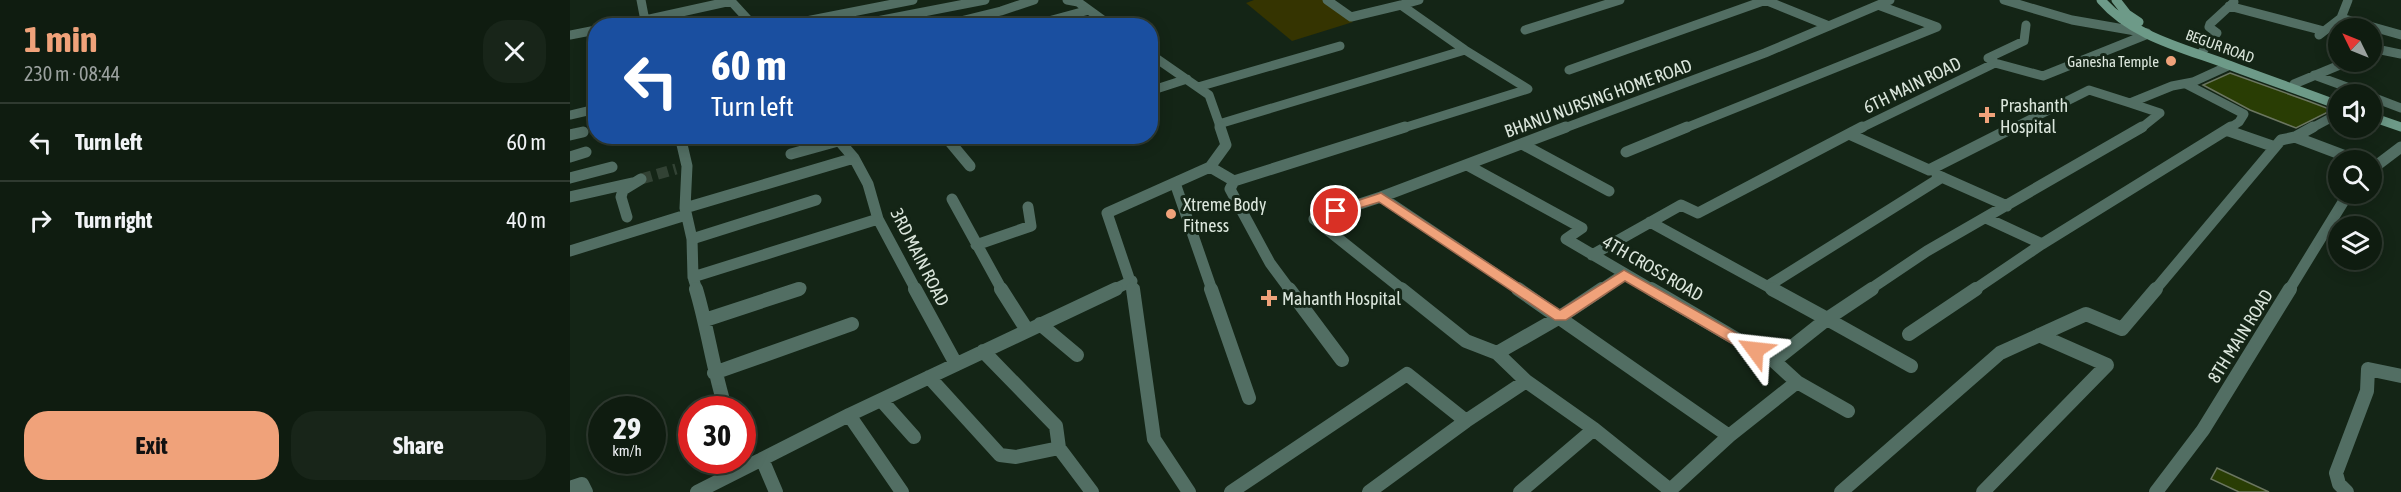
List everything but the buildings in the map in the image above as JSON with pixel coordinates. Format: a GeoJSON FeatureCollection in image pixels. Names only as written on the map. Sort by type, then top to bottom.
{"type":"FeatureCollection","features":[{"type":"Feature","properties":{"kind":"main road","name":"BEGUR ROAD"},"geometry":{"type":"LineString","coordinates":[[2101,0],[2113,14],[2148,33],[2228,66],[2328,101]]}},
{"type":"Feature","properties":{"kind":"main road","name":"BEGUR ROAD"},"geometry":{"type":"LineString","coordinates":[[2116,0],[2127,14],[2147,28],[2202,52],[2328,96]]}},
{"type":"Feature","properties":{"kind":"main road"},"geometry":{"type":"LineString","coordinates":[[2382,115],[2401,122]]}},
{"type":"Feature","properties":{"kind":"main road"},"geometry":{"type":"LineString","coordinates":[[2382,120],[2401,127]]}},
{"type":"Feature","properties":{"kind":"street"},"geometry":{"type":"LineString","coordinates":[[641,0],[645,18]]}},
{"type":"Feature","properties":{"kind":"street"},"geometry":{"type":"LineString","coordinates":[[822,18],[913,0]]}},
{"type":"Feature","properties":{"kind":"street"},"geometry":{"type":"LineString","coordinates":[[892,18],[985,0]]}},
{"type":"Feature","properties":{"kind":"street"},"geometry":{"type":"LineString","coordinates":[[973,18],[1034,0]]}},
{"type":"Feature","properties":{"kind":"street"},"geometry":{"type":"LineString","coordinates":[[1067,0],[1080,1],[1100,18]]}},
{"type":"Feature","properties":{"kind":"street"},"geometry":{"type":"LineString","coordinates":[[1327,0],[1351,16],[1419,0]]}},
{"type":"Feature","properties":{"kind":"street"},"geometry":{"type":"LineString","coordinates":[[1524,30],[1620,0]]}},
{"type":"Feature","properties":{"kind":"street"},"geometry":{"type":"LineString","coordinates":[[1569,70],[1766,0],[1829,26]]}},
{"type":"Feature","properties":{"kind":"street","name":"BHANU NURSING HOME ROAD"},"geometry":{"type":"LineString","coordinates":[[1497,353],[1466,341],[1314,219],[1381,197],[1765,53],[1890,0]]}},
{"type":"Feature","properties":{"kind":"street"},"geometry":{"type":"LineString","coordinates":[[2004,0],[2072,20],[2148,33]]}},
{"type":"Feature","properties":{"kind":"street"},"geometry":{"type":"LineString","coordinates":[[2341,18],[2348,0]]}},
{"type":"Feature","properties":{"kind":"street"},"geometry":{"type":"LineString","coordinates":[[665,18],[730,1],[746,18]]}},
{"type":"Feature","properties":{"kind":"street"},"geometry":{"type":"LineString","coordinates":[[2202,52],[2217,33],[2209,27],[2210,24],[2230,2],[2322,33],[2328,28]]}},
{"type":"Feature","properties":{"kind":"street"},"geometry":{"type":"LineString","coordinates":[[1342,360],[1270,263],[1230,189],[1234,181],[1528,89],[1465,50],[1401,5]]}},
{"type":"Feature","properties":{"kind":"street"},"geometry":{"type":"LineString","coordinates":[[1626,152],[1937,27],[1878,5]]}},
{"type":"Feature","properties":{"kind":"street"},"geometry":{"type":"LineString","coordinates":[[1060,18],[1089,10]]}},
{"type":"Feature","properties":{"kind":"street"},"geometry":{"type":"LineString","coordinates":[[2026,26],[2024,41],[1988,58],[1995,63],[2043,76],[2148,33]]}},
{"type":"Feature","properties":{"kind":"street"},"geometry":{"type":"LineString","coordinates":[[2382,30],[2401,35]]}},
{"type":"Feature","properties":{"kind":"street"},"geometry":{"type":"LineString","coordinates":[[570,35],[588,32]]}},
{"type":"Feature","properties":{"kind":"street"},"geometry":{"type":"LineString","coordinates":[[1198,87],[1340,46]]}},
{"type":"Feature","properties":{"kind":"street"},"geometry":{"type":"LineString","coordinates":[[1219,124],[1465,50]]}},
{"type":"Feature","properties":{"kind":"street"},"geometry":{"type":"LineString","coordinates":[[2382,50],[2401,54]]}},
{"type":"Feature","properties":{"kind":"street"},"geometry":{"type":"LineString","coordinates":[[1158,59],[1209,95],[1226,145],[1210,167],[1107,213],[1109,224],[1132,281],[1154,439],[1189,492]]}},
{"type":"Feature","properties":{"kind":"street","name":"6TH MAIN ROAD"},"geometry":{"type":"LineString","coordinates":[[1650,222],[1682,205],[1698,213],[1849,134],[1995,63]]}},
{"type":"Feature","properties":{"kind":"street"},"geometry":{"type":"LineString","coordinates":[[2130,103],[2172,86],[2186,84],[2228,66]]}},
{"type":"Feature","properties":{"kind":"street"},"geometry":{"type":"LineString","coordinates":[[2294,84],[2328,69]]}},
{"type":"Feature","properties":{"kind":"street"},"geometry":{"type":"LineString","coordinates":[[2314,75],[2339,84]]}},
{"type":"Feature","properties":{"kind":"street"},"geometry":{"type":"LineString","coordinates":[[1158,88],[1187,79]]}},
{"type":"Feature","properties":{"kind":"street"},"geometry":{"type":"LineString","coordinates":[[1909,334],[2042,244],[2226,130],[2238,122],[2244,114],[2186,84]]}},
{"type":"Feature","properties":{"kind":"street"},"geometry":{"type":"LineString","coordinates":[[1774,361],[1827,319],[1927,251],[2143,127],[2160,113],[2089,90],[1929,170]]}},
{"type":"Feature","properties":{"kind":"street"},"geometry":{"type":"LineString","coordinates":[[2382,101],[2401,108]]}},
{"type":"Feature","properties":{"kind":"street"},"geometry":{"type":"LineString","coordinates":[[570,115],[588,111]]}},
{"type":"Feature","properties":{"kind":"street"},"geometry":{"type":"LineString","coordinates":[[1841,492],[2000,353],[2086,314],[2122,329],[2281,140],[2295,137],[2328,119]]}},
{"type":"Feature","properties":{"kind":"street"},"geometry":{"type":"LineString","coordinates":[[2226,130],[2275,147]]}},
{"type":"Feature","properties":{"kind":"street"},"geometry":{"type":"LineString","coordinates":[[570,135],[583,132]]}},
{"type":"Feature","properties":{"kind":"street"},"geometry":{"type":"LineString","coordinates":[[1849,134],[2007,206]]}},
{"type":"Feature","properties":{"kind":"street"},"geometry":{"type":"LineString","coordinates":[[2295,137],[2329,150]]}},
{"type":"Feature","properties":{"kind":"street"},"geometry":{"type":"LineString","coordinates":[[681,144],[685,212],[692,239],[693,277],[705,320],[714,373],[721,396]]}},
{"type":"Feature","properties":{"kind":"street"},"geometry":{"type":"LineString","coordinates":[[790,154],[821,144]]}},
{"type":"Feature","properties":{"kind":"street","name":"3RD MAIN ROAD"},"geometry":{"type":"LineString","coordinates":[[841,144],[854,158],[868,184],[878,219],[956,364]]}},
{"type":"Feature","properties":{"kind":"street"},"geometry":{"type":"LineString","coordinates":[[952,144],[970,166]]}},
{"type":"Feature","properties":{"kind":"street"},"geometry":{"type":"LineString","coordinates":[[1522,144],[1609,191]]}},
{"type":"Feature","properties":{"kind":"street"},"geometry":{"type":"LineString","coordinates":[[2382,160],[2401,147]]}},
{"type":"Feature","properties":{"kind":"street"},"geometry":{"type":"LineString","coordinates":[[570,157],[585,152]]}},
{"type":"Feature","properties":{"kind":"street"},"geometry":{"type":"LineString","coordinates":[[570,251],[854,158]]}},
{"type":"Feature","properties":{"kind":"street","name":"4TH CROSS ROAD"},"geometry":{"type":"LineString","coordinates":[[1467,165],[1582,228],[1566,239],[1774,361],[1797,382],[1848,411]]}},
{"type":"Feature","properties":{"kind":"street"},"geometry":{"type":"LineString","coordinates":[[570,178],[612,167]]}},
{"type":"Feature","properties":{"kind":"street"},"geometry":{"type":"LineString","coordinates":[[1210,167],[1234,181]]}},
{"type":"Feature","properties":{"kind":"street"},"geometry":{"type":"LineString","coordinates":[[1768,286],[1942,177]]}},
{"type":"Feature","properties":{"kind":"street"},"geometry":{"type":"LineString","coordinates":[[570,197],[636,181],[623,190],[621,197],[627,217]]}},
{"type":"Feature","properties":{"kind":"street"},"geometry":{"type":"LineString","coordinates":[[1175,183],[1249,398]]}},
{"type":"Feature","properties":{"kind":"street"},"geometry":{"type":"LineString","coordinates":[[1381,197],[1560,317],[1729,436]]}},
{"type":"Feature","properties":{"kind":"street"},"geometry":{"type":"LineString","coordinates":[[952,199],[976,245],[1033,327],[1077,355]]}},
{"type":"Feature","properties":{"kind":"street"},"geometry":{"type":"LineString","coordinates":[[692,239],[816,200]]}},
{"type":"Feature","properties":{"kind":"street","name":"8TH MAIN ROAD"},"geometry":{"type":"LineString","coordinates":[[2156,492],[2203,430],[2342,204]]}},
{"type":"Feature","properties":{"kind":"street"},"geometry":{"type":"LineString","coordinates":[[976,245],[1031,226],[1028,207]]}},
{"type":"Feature","properties":{"kind":"street"},"geometry":{"type":"LineString","coordinates":[[1986,218],[2042,244]]}},
{"type":"Feature","properties":{"kind":"street"},"geometry":{"type":"LineString","coordinates":[[693,277],[878,219]]}},
{"type":"Feature","properties":{"kind":"street"},"geometry":{"type":"LineString","coordinates":[[1592,255],[1650,222],[1911,366]]}},
{"type":"Feature","properties":{"kind":"street"},"geometry":{"type":"LineString","coordinates":[[1624,274],[1560,317],[1497,353],[1526,381],[1593,429],[1669,491],[1729,436],[1797,382]]}},
{"type":"Feature","properties":{"kind":"street"},"geometry":{"type":"LineString","coordinates":[[756,460],[1132,281]]}},
{"type":"Feature","properties":{"kind":"street"},"geometry":{"type":"LineString","coordinates":[[705,320],[801,288]]}},
{"type":"Feature","properties":{"kind":"street"},"geometry":{"type":"LineString","coordinates":[[714,373],[852,324]]}},
{"type":"Feature","properties":{"kind":"street"},"geometry":{"type":"LineString","coordinates":[[1983,492],[2107,365],[2039,335]]}},
{"type":"Feature","properties":{"kind":"street"},"geometry":{"type":"LineString","coordinates":[[983,351],[1056,426],[1059,448],[1092,492]]}},
{"type":"Feature","properties":{"kind":"street"},"geometry":{"type":"LineString","coordinates":[[2347,492],[2339,484],[2336,473],[2367,391],[2368,369],[2401,376]]}},
{"type":"Feature","properties":{"kind":"street"},"geometry":{"type":"LineString","coordinates":[[1231,492],[1320,435],[1407,374],[1466,421]]}},
{"type":"Feature","properties":{"kind":"street"},"geometry":{"type":"LineString","coordinates":[[930,377],[1000,455],[1016,457],[1059,448]]}},
{"type":"Feature","properties":{"kind":"street"},"geometry":{"type":"LineString","coordinates":[[1369,492],[1466,421],[1526,381]]}},
{"type":"Feature","properties":{"kind":"street"},"geometry":{"type":"LineString","coordinates":[[882,401],[914,437]]}},
{"type":"Feature","properties":{"kind":"street"},"geometry":{"type":"LineString","coordinates":[[849,415],[902,492]]}},
{"type":"Feature","properties":{"kind":"street"},"geometry":{"type":"LineString","coordinates":[[1520,492],[1593,429]]}},
{"type":"Feature","properties":{"kind":"street"},"geometry":{"type":"LineString","coordinates":[[762,459],[776,492]]}},
{"type":"Feature","properties":{"kind":"street"},"geometry":{"type":"LineString","coordinates":[[697,492],[726,474]]}},
{"type":"Feature","properties":{"kind":"street"},"geometry":{"type":"LineString","coordinates":[[570,488],[582,484],[586,492]]}},
{"type":"Feature","properties":{"kind":"shaded area"},"geometry":{"type":"Polygon","coordinates":[[[1254,0],[1323,0],[1353,22],[1292,41],[1246,3],[1254,0]]]}},
{"type":"Feature","properties":{"kind":"tunnel"},"geometry":{"type":"LineString","coordinates":[[641,179],[676,169]]}},
{"type":"Feature","properties":{"kind":"place","name":"Ganesha Temple"},"geometry":{"type":"Point","coordinates":[2171,61]}},
{"type":"Feature","properties":{"kind":"place","name":"Prashanth Hospital"},"geometry":{"type":"Point","coordinates":[1987,115]}},
{"type":"Feature","properties":{"kind":"place","name":"Xtreme Body Fitness"},"geometry":{"type":"Point","coordinates":[1171,214]}},
{"type":"Feature","properties":{"kind":"place","name":"Mahanth Hospital"},"geometry":{"type":"Point","coordinates":[1269,298]}},
{"type":"Feature","properties":{"kind":"route"},"geometry":{"type":"LineString","coordinates":[[1336,211],[1381,197],[1560,317],[1624,274],[1755,350]]}}]}
